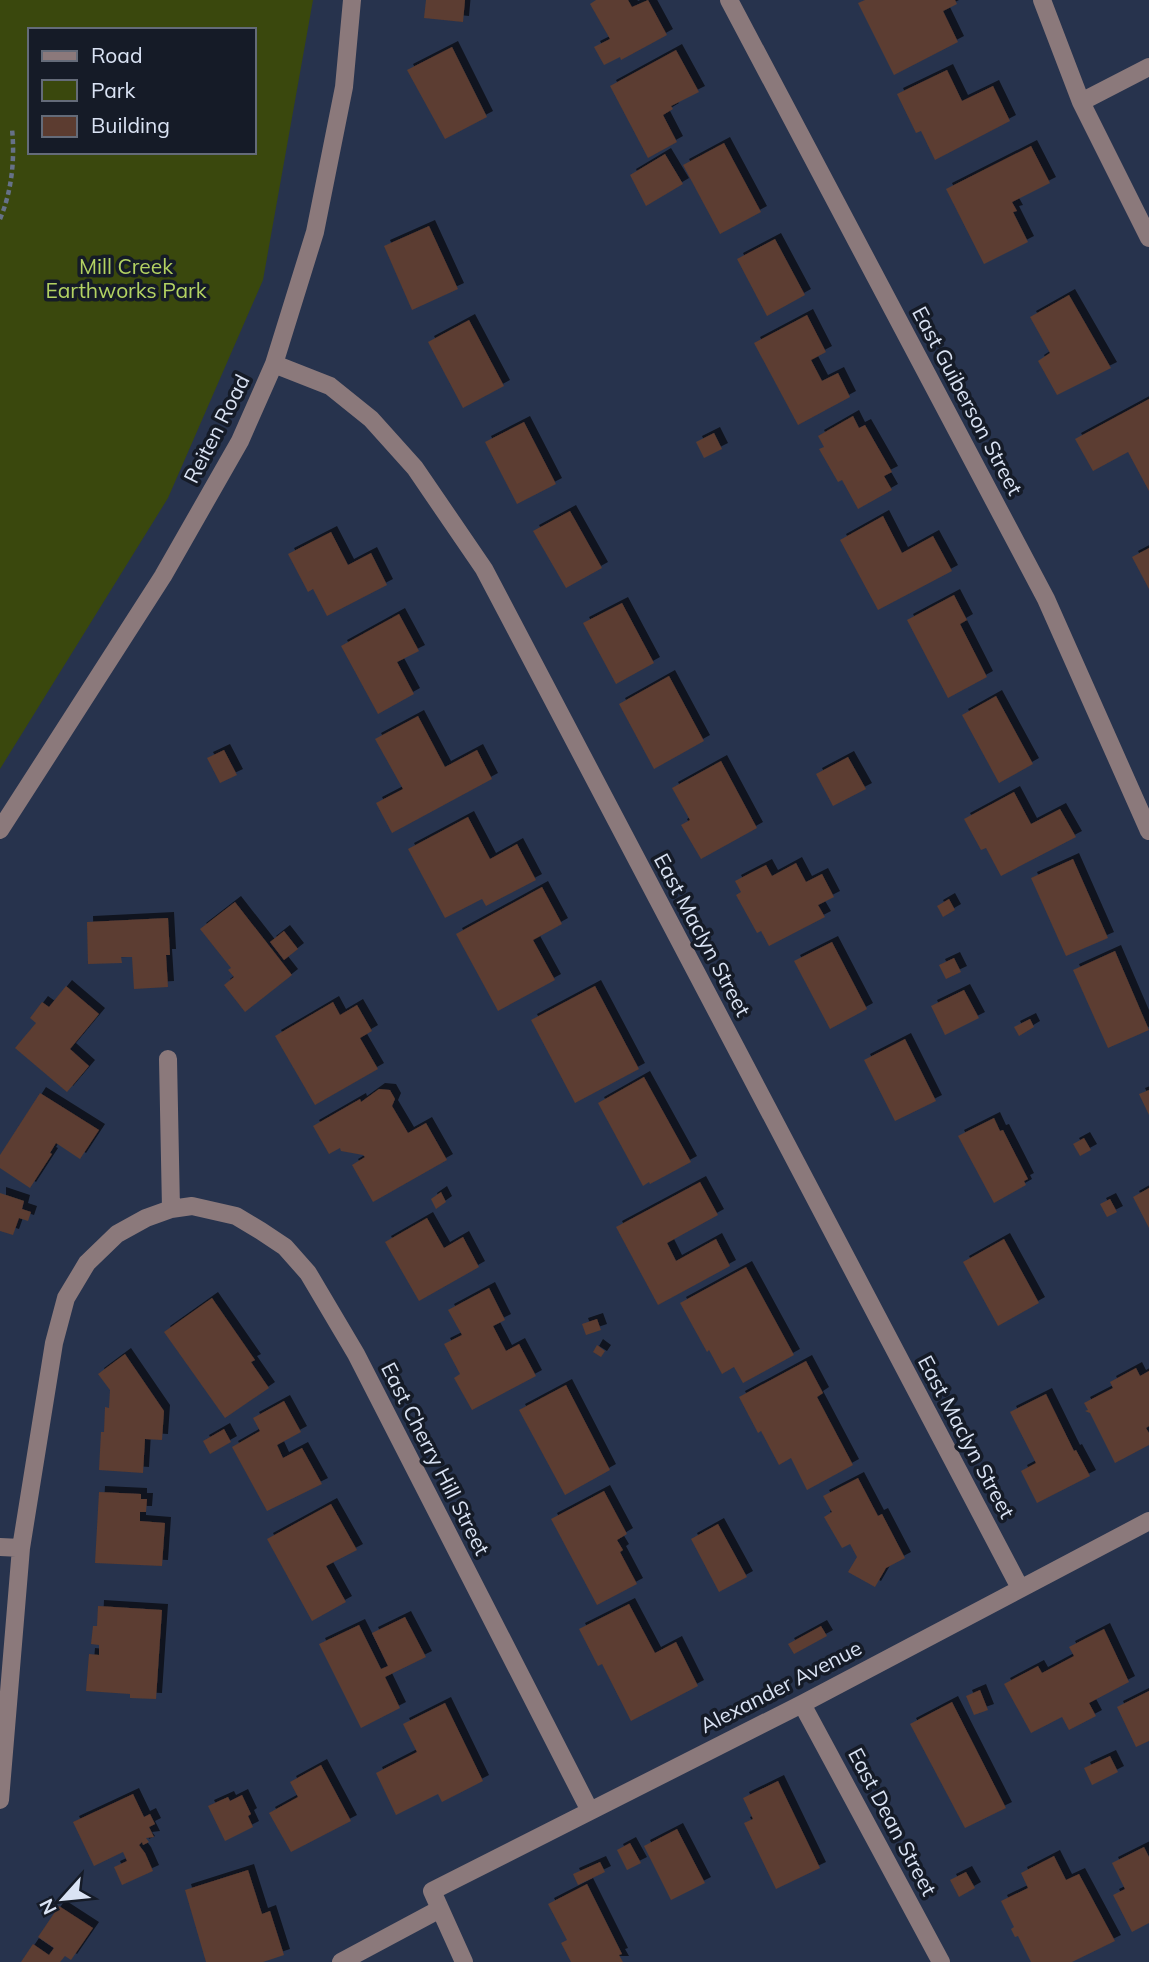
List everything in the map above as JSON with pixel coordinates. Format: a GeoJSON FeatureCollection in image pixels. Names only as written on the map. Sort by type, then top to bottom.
{"type":"FeatureCollection","features":[{"type":"Feature","properties":{"kind":"street","name":"Reiten Road"},"geometry":{"type":"LineString","coordinates":[[0,830],[163,576],[240,441],[274,364],[315,232],[344,87],[352,0]]}},
{"type":"Feature","properties":{"kind":"street","name":"East Guiberson Street"},"geometry":{"type":"LineString","coordinates":[[729,0],[1046,599],[1149,831]]}},
{"type":"Feature","properties":{"kind":"street"},"geometry":{"type":"LineString","coordinates":[[1042,0],[1081,102],[1149,238]]}},
{"type":"Feature","properties":{"kind":"street"},"geometry":{"type":"LineString","coordinates":[[1081,102],[1149,67]]}},
{"type":"Feature","properties":{"kind":"street","name":"East Maclyn Street"},"geometry":{"type":"LineString","coordinates":[[274,364],[330,386],[371,419],[415,468],[484,569],[1020,1588]]}},
{"type":"Feature","properties":{"kind":"street"},"geometry":{"type":"LineString","coordinates":[[0,1800],[21,1548],[54,1343],[66,1298],[87,1263],[104,1245],[132,1225],[171,1209],[168,1059]]}},
{"type":"Feature","properties":{"kind":"street","name":"East Cherry Hill Street"},"geometry":{"type":"LineString","coordinates":[[171,1209],[192,1206],[236,1216],[285,1247],[308,1273],[356,1354],[589,1810]]}},
{"type":"Feature","properties":{"kind":"street","name":"Alexander Avenue"},"geometry":{"type":"LineString","coordinates":[[440,1909],[432,1891],[802,1704],[1149,1521]]}},
{"type":"Feature","properties":{"kind":"street"},"geometry":{"type":"LineString","coordinates":[[0,1547],[21,1548]]}},
{"type":"Feature","properties":{"kind":"street","name":"East Dean Street"},"geometry":{"type":"LineString","coordinates":[[802,1704],[942,1962]]}},
{"type":"Feature","properties":{"kind":"street"},"geometry":{"type":"LineString","coordinates":[[341,1962],[440,1909],[464,1962]]}},
{"type":"Feature","properties":{"kind":"path"},"geometry":{"type":"LineString","coordinates":[[0,219],[7,201],[13,146],[12,129]]}},
{"type":"Feature","properties":{"kind":"green space","name":"Mill Creek Earthworks Park"},"geometry":{"type":"Polygon","coordinates":[[[0,0],[313,0],[263,280],[168,498],[0,769],[0,0]]]}},
{"type":"Feature","properties":{"kind":"building"},"geometry":{"type":"Polygon","coordinates":[[[426,0],[465,0],[463,22],[424,18],[426,0]]]}},
{"type":"Feature","properties":{"kind":"building"},"geometry":{"type":"Polygon","coordinates":[[[596,0],[628,0],[632,7],[648,0],[667,35],[621,60],[620,57],[604,65],[594,47],[610,39],[590,4],[596,0]]]}},
{"type":"Feature","properties":{"kind":"building"},"geometry":{"type":"Polygon","coordinates":[[[865,0],[955,0],[957,4],[943,11],[958,42],[894,75],[858,3],[865,0]]]}},
{"type":"Feature","properties":{"kind":"building"},"geometry":{"type":"Polygon","coordinates":[[[452,47],[487,117],[445,139],[407,70],[452,47]]]}},
{"type":"Feature","properties":{"kind":"building"},"geometry":{"type":"Polygon","coordinates":[[[676,50],[699,92],[671,106],[673,109],[663,115],[677,142],[648,158],[610,86],[676,50]]]}},
{"type":"Feature","properties":{"kind":"building"},"geometry":{"type":"Polygon","coordinates":[[[947,70],[962,101],[993,86],[1010,121],[935,160],[921,131],[916,133],[897,94],[947,70]]]}},
{"type":"Feature","properties":{"kind":"building"},"geometry":{"type":"Polygon","coordinates":[[[724,143],[761,212],[720,234],[683,165],[724,143]]]}},
{"type":"Feature","properties":{"kind":"building"},"geometry":{"type":"Polygon","coordinates":[[[1031,146],[1050,183],[1012,202],[1017,211],[1013,212],[1028,242],[984,264],[946,189],[1031,146]]]}},
{"type":"Feature","properties":{"kind":"building"},"geometry":{"type":"Polygon","coordinates":[[[665,154],[683,184],[646,206],[630,175],[665,154]]]}},
{"type":"Feature","properties":{"kind":"building"},"geometry":{"type":"Polygon","coordinates":[[[429,226],[458,289],[412,310],[384,246],[429,226]]]}},
{"type":"Feature","properties":{"kind":"building"},"geometry":{"type":"Polygon","coordinates":[[[775,239],[805,295],[767,316],[737,259],[775,239]]]}},
{"type":"Feature","properties":{"kind":"building"},"geometry":{"type":"Polygon","coordinates":[[[1069,295],[1111,368],[1057,395],[1038,361],[1050,353],[1030,317],[1069,295]]]}},
{"type":"Feature","properties":{"kind":"building"},"geometry":{"type":"Polygon","coordinates":[[[807,315],[826,352],[811,360],[822,381],[838,373],[850,397],[798,425],[754,343],[807,315]]]}},
{"type":"Feature","properties":{"kind":"building"},"geometry":{"type":"Polygon","coordinates":[[[469,320],[504,386],[463,408],[428,342],[469,320]]]}},
{"type":"Feature","properties":{"kind":"building"},"geometry":{"type":"Polygon","coordinates":[[[1149,399],[1149,491],[1128,452],[1093,471],[1075,439],[1149,399]]]}},
{"type":"Feature","properties":{"kind":"building"},"geometry":{"type":"Polygon","coordinates":[[[853,416],[859,428],[865,425],[892,472],[884,476],[892,490],[858,509],[842,480],[838,482],[819,449],[824,447],[818,436],[853,416]]]}},
{"type":"Feature","properties":{"kind":"building"},"geometry":{"type":"Polygon","coordinates":[[[524,422],[556,484],[517,504],[485,442],[524,422]]]}},
{"type":"Feature","properties":{"kind":"building"},"geometry":{"type":"Polygon","coordinates":[[[714,433],[722,449],[704,458],[696,442],[714,433]]]}},
{"type":"Feature","properties":{"kind":"building"},"geometry":{"type":"Polygon","coordinates":[[[570,511],[602,568],[566,588],[533,531],[570,511]]]}},
{"type":"Feature","properties":{"kind":"building"},"geometry":{"type":"Polygon","coordinates":[[[883,516],[902,553],[933,536],[952,571],[878,610],[840,540],[883,516]]]}},
{"type":"Feature","properties":{"kind":"building"},"geometry":{"type":"Polygon","coordinates":[[[331,532],[348,565],[371,553],[387,585],[327,616],[313,589],[308,592],[288,554],[331,532]]]}},
{"type":"Feature","properties":{"kind":"building"},"geometry":{"type":"Polygon","coordinates":[[[1149,548],[1149,589],[1132,557],[1149,548]]]}},
{"type":"Feature","properties":{"kind":"building"},"geometry":{"type":"Polygon","coordinates":[[[954,595],[967,620],[960,624],[987,677],[948,698],[907,620],[954,595]]]}},
{"type":"Feature","properties":{"kind":"building"},"geometry":{"type":"Polygon","coordinates":[[[622,603],[654,663],[616,684],[583,623],[622,603]]]}},
{"type":"Feature","properties":{"kind":"building"},"geometry":{"type":"Polygon","coordinates":[[[399,614],[419,651],[397,662],[414,694],[378,714],[341,646],[399,614]]]}},
{"type":"Feature","properties":{"kind":"building"},"geometry":{"type":"Polygon","coordinates":[[[669,676],[704,741],[654,769],[619,704],[669,676]]]}},
{"type":"Feature","properties":{"kind":"building"},"geometry":{"type":"Polygon","coordinates":[[[996,696],[1033,764],[999,783],[962,715],[996,696]]]}},
{"type":"Feature","properties":{"kind":"building"},"geometry":{"type":"Polygon","coordinates":[[[418,716],[445,767],[477,750],[492,779],[392,833],[376,803],[403,789],[375,739],[418,716]]]}},
{"type":"Feature","properties":{"kind":"building"},"geometry":{"type":"Polygon","coordinates":[[[224,750],[237,775],[220,783],[207,758],[224,750]]]}},
{"type":"Feature","properties":{"kind":"building"},"geometry":{"type":"Polygon","coordinates":[[[848,757],[866,789],[833,806],[816,774],[848,757]]]}},
{"type":"Feature","properties":{"kind":"building"},"geometry":{"type":"Polygon","coordinates":[[[721,761],[757,828],[701,859],[681,825],[690,820],[672,788],[721,761]]]}},
{"type":"Feature","properties":{"kind":"building"},"geometry":{"type":"Polygon","coordinates":[[[1014,792],[1031,824],[1060,809],[1076,837],[1001,876],[986,848],[981,850],[964,819],[1014,792]]]}},
{"type":"Feature","properties":{"kind":"building"},"geometry":{"type":"Polygon","coordinates":[[[468,817],[490,859],[517,844],[536,880],[486,906],[482,899],[445,918],[408,849],[468,817]]]}},
{"type":"Feature","properties":{"kind":"building"},"geometry":{"type":"Polygon","coordinates":[[[1073,859],[1108,938],[1066,956],[1031,878],[1073,859]]]}},
{"type":"Feature","properties":{"kind":"building"},"geometry":{"type":"Polygon","coordinates":[[[796,863],[806,882],[822,874],[834,897],[818,905],[825,917],[769,946],[761,931],[757,933],[736,895],[741,892],[735,881],[766,865],[772,876],[796,863]]]}},
{"type":"Feature","properties":{"kind":"building"},"geometry":{"type":"Polygon","coordinates":[[[542,887],[562,924],[533,940],[555,980],[498,1011],[456,934],[542,887]]]}},
{"type":"Feature","properties":{"kind":"building"},"geometry":{"type":"Polygon","coordinates":[[[949,899],[955,910],[943,917],[937,906],[949,899]]]}},
{"type":"Feature","properties":{"kind":"building"},"geometry":{"type":"Polygon","coordinates":[[[235,902],[292,975],[245,1012],[224,985],[234,977],[228,970],[231,968],[200,929],[235,902]]]}},
{"type":"Feature","properties":{"kind":"building"},"geometry":{"type":"Polygon","coordinates":[[[168,918],[168,987],[134,989],[132,957],[121,957],[122,963],[88,964],[87,922],[168,918]]]}},
{"type":"Feature","properties":{"kind":"building"},"geometry":{"type":"Polygon","coordinates":[[[284,931],[298,949],[284,960],[270,942],[284,931]]]}},
{"type":"Feature","properties":{"kind":"building"},"geometry":{"type":"Polygon","coordinates":[[[832,942],[867,1009],[830,1029],[794,961],[832,942]]]}},
{"type":"Feature","properties":{"kind":"building"},"geometry":{"type":"Polygon","coordinates":[[[1115,951],[1149,1030],[1108,1048],[1073,970],[1115,951]]]}},
{"type":"Feature","properties":{"kind":"building"},"geometry":{"type":"Polygon","coordinates":[[[954,958],[961,972],[946,979],[939,965],[954,958]]]}},
{"type":"Feature","properties":{"kind":"building"},"geometry":{"type":"Polygon","coordinates":[[[66,986],[99,1014],[70,1049],[89,1066],[67,1092],[15,1048],[36,1023],[30,1018],[42,1002],[49,1007],[66,986]]]}},
{"type":"Feature","properties":{"kind":"building"},"geometry":{"type":"Polygon","coordinates":[[[595,986],[639,1069],[575,1103],[531,1020],[595,986]]]}},
{"type":"Feature","properties":{"kind":"building"},"geometry":{"type":"Polygon","coordinates":[[[964,990],[979,1018],[945,1035],[931,1006],[964,990]]]}},
{"type":"Feature","properties":{"kind":"building"},"geometry":{"type":"Polygon","coordinates":[[[333,1002],[340,1015],[357,1005],[372,1031],[360,1038],[378,1069],[315,1105],[275,1036],[333,1002]]]}},
{"type":"Feature","properties":{"kind":"building"},"geometry":{"type":"Polygon","coordinates":[[[1030,1019],[1034,1027],[1019,1036],[1014,1027],[1030,1019]]]}},
{"type":"Feature","properties":{"kind":"building"},"geometry":{"type":"Polygon","coordinates":[[[905,1039],[936,1101],[895,1121],[864,1060],[905,1039]]]}},
{"type":"Feature","properties":{"kind":"building"},"geometry":{"type":"Polygon","coordinates":[[[644,1077],[691,1162],[643,1186],[598,1103],[644,1077]]]}},
{"type":"Feature","properties":{"kind":"building"},"geometry":{"type":"Polygon","coordinates":[[[379,1089],[390,1090],[395,1099],[392,1106],[408,1133],[426,1123],[447,1160],[373,1202],[352,1165],[365,1157],[341,1151],[340,1148],[329,1154],[313,1126],[360,1099],[361,1102],[379,1089]]]}},
{"type":"Feature","properties":{"kind":"building"},"geometry":{"type":"Polygon","coordinates":[[[1149,1090],[1149,1115],[1139,1094],[1149,1090]]]}},
{"type":"Feature","properties":{"kind":"building"},"geometry":{"type":"Polygon","coordinates":[[[40,1093],[99,1130],[80,1159],[56,1143],[30,1188],[0,1168],[0,1155],[40,1093]]]}},
{"type":"Feature","properties":{"kind":"building"},"geometry":{"type":"Polygon","coordinates":[[[994,1118],[1028,1179],[1024,1181],[1026,1185],[994,1203],[958,1136],[994,1118]]]}},
{"type":"Feature","properties":{"kind":"building"},"geometry":{"type":"Polygon","coordinates":[[[1084,1138],[1091,1150],[1080,1156],[1073,1144],[1084,1138]]]}},
{"type":"Feature","properties":{"kind":"building"},"geometry":{"type":"Polygon","coordinates":[[[700,1182],[718,1215],[667,1243],[676,1261],[716,1239],[730,1266],[658,1305],[616,1227],[700,1182]]]}},
{"type":"Feature","properties":{"kind":"building"},"geometry":{"type":"Polygon","coordinates":[[[1149,1188],[1149,1228],[1133,1197],[1149,1188]]]}},
{"type":"Feature","properties":{"kind":"building"},"geometry":{"type":"Polygon","coordinates":[[[441,1192],[446,1202],[436,1209],[431,1199],[441,1192]]]}},
{"type":"Feature","properties":{"kind":"building"},"geometry":{"type":"Polygon","coordinates":[[[0,1193],[24,1201],[22,1209],[31,1212],[28,1221],[19,1218],[13,1235],[0,1231],[0,1193]]]}},
{"type":"Feature","properties":{"kind":"building"},"geometry":{"type":"Polygon","coordinates":[[[1110,1199],[1117,1212],[1107,1217],[1100,1204],[1110,1199]]]}},
{"type":"Feature","properties":{"kind":"building"},"geometry":{"type":"Polygon","coordinates":[[[427,1218],[444,1248],[463,1237],[479,1267],[419,1301],[385,1242],[427,1218]]]}},
{"type":"Feature","properties":{"kind":"building"},"geometry":{"type":"Polygon","coordinates":[[[1004,1239],[1039,1303],[998,1326],[963,1262],[1004,1239]]]}},
{"type":"Feature","properties":{"kind":"building"},"geometry":{"type":"Polygon","coordinates":[[[746,1267],[794,1355],[743,1383],[734,1367],[722,1374],[680,1303],[746,1267]]]}},
{"type":"Feature","properties":{"kind":"building"},"geometry":{"type":"Polygon","coordinates":[[[489,1288],[505,1320],[493,1326],[506,1351],[519,1344],[536,1376],[472,1410],[454,1378],[460,1374],[444,1344],[462,1335],[448,1310],[489,1288]]]}},
{"type":"Feature","properties":{"kind":"building"},"geometry":{"type":"Polygon","coordinates":[[[212,1298],[255,1360],[251,1362],[269,1388],[225,1418],[164,1332],[212,1298]]]}},
{"type":"Feature","properties":{"kind":"building"},"geometry":{"type":"Polygon","coordinates":[[[597,1319],[601,1330],[586,1335],[582,1324],[597,1319]]]}},
{"type":"Feature","properties":{"kind":"building"},"geometry":{"type":"Polygon","coordinates":[[[597,1345],[605,1351],[601,1357],[593,1352],[597,1345]]]}},
{"type":"Feature","properties":{"kind":"building"},"geometry":{"type":"Polygon","coordinates":[[[125,1354],[164,1411],[162,1440],[145,1439],[143,1473],[99,1470],[101,1432],[104,1432],[105,1407],[109,1408],[110,1390],[98,1374],[125,1354]]]}},
{"type":"Feature","properties":{"kind":"building"},"geometry":{"type":"Polygon","coordinates":[[[806,1361],[823,1393],[817,1397],[853,1465],[807,1490],[791,1458],[779,1465],[739,1397],[806,1361]]]}},
{"type":"Feature","properties":{"kind":"building"},"geometry":{"type":"Polygon","coordinates":[[[1136,1368],[1140,1376],[1149,1371],[1149,1426],[1146,1428],[1149,1445],[1115,1463],[1090,1413],[1085,1411],[1088,1410],[1084,1403],[1113,1388],[1110,1382],[1136,1368]]]}},
{"type":"Feature","properties":{"kind":"building"},"geometry":{"type":"Polygon","coordinates":[[[566,1385],[610,1470],[565,1495],[519,1410],[566,1385]]]}},
{"type":"Feature","properties":{"kind":"building"},"geometry":{"type":"Polygon","coordinates":[[[1046,1394],[1074,1451],[1076,1450],[1090,1476],[1037,1503],[1021,1471],[1036,1463],[1010,1412],[1046,1394]]]}},
{"type":"Feature","properties":{"kind":"building"},"geometry":{"type":"Polygon","coordinates":[[[284,1401],[301,1432],[277,1445],[283,1458],[302,1448],[322,1484],[267,1511],[232,1447],[260,1431],[253,1418],[284,1401]]]}},
{"type":"Feature","properties":{"kind":"building"},"geometry":{"type":"Polygon","coordinates":[[[224,1429],[231,1442],[210,1454],[203,1441],[224,1429]]]}},
{"type":"Feature","properties":{"kind":"building"},"geometry":{"type":"Polygon","coordinates":[[[858,1478],[878,1516],[882,1514],[905,1558],[886,1568],[875,1587],[848,1572],[857,1557],[850,1544],[842,1548],[824,1517],[832,1512],[823,1496],[858,1478]]]}},
{"type":"Feature","properties":{"kind":"building"},"geometry":{"type":"Polygon","coordinates":[[[604,1491],[627,1534],[617,1540],[623,1550],[620,1552],[637,1584],[597,1605],[551,1519],[604,1491]]]}},
{"type":"Feature","properties":{"kind":"building"},"geometry":{"type":"Polygon","coordinates":[[[99,1492],[141,1494],[141,1499],[147,1499],[146,1512],[140,1512],[140,1521],[165,1523],[162,1566],[95,1563],[99,1492]]]}},
{"type":"Feature","properties":{"kind":"building"},"geometry":{"type":"Polygon","coordinates":[[[331,1504],[357,1550],[326,1566],[346,1602],[312,1621],[267,1539],[331,1504]]]}},
{"type":"Feature","properties":{"kind":"building"},"geometry":{"type":"Polygon","coordinates":[[[718,1524],[747,1577],[719,1592],[691,1539],[718,1524]]]}},
{"type":"Feature","properties":{"kind":"building"},"geometry":{"type":"Polygon","coordinates":[[[629,1604],[655,1653],[676,1642],[698,1686],[631,1721],[602,1664],[598,1666],[579,1629],[629,1604]]]}},
{"type":"Feature","properties":{"kind":"building"},"geometry":{"type":"Polygon","coordinates":[[[98,1606],[162,1610],[156,1699],[86,1691],[89,1654],[99,1655],[99,1645],[91,1644],[93,1626],[97,1626],[98,1606]]]}},
{"type":"Feature","properties":{"kind":"building"},"geometry":{"type":"Polygon","coordinates":[[[405,1617],[426,1657],[385,1677],[400,1708],[361,1728],[319,1644],[359,1625],[381,1669],[388,1666],[372,1633],[405,1617]]]}},
{"type":"Feature","properties":{"kind":"building"},"geometry":{"type":"Polygon","coordinates":[[[821,1626],[827,1636],[794,1654],[788,1644],[821,1626]]]}},
{"type":"Feature","properties":{"kind":"building"},"geometry":{"type":"Polygon","coordinates":[[[1104,1629],[1129,1682],[1089,1703],[1096,1716],[1069,1730],[1062,1717],[1031,1733],[1004,1684],[1038,1666],[1042,1673],[1074,1656],[1069,1647],[1104,1629]]]}},
{"type":"Feature","properties":{"kind":"building"},"geometry":{"type":"Polygon","coordinates":[[[980,1690],[988,1710],[974,1715],[966,1696],[980,1690]]]}},
{"type":"Feature","properties":{"kind":"building"},"geometry":{"type":"Polygon","coordinates":[[[1149,1691],[1149,1741],[1136,1747],[1117,1707],[1149,1691]]]}},
{"type":"Feature","properties":{"kind":"building"},"geometry":{"type":"Polygon","coordinates":[[[952,1702],[1006,1808],[965,1828],[910,1724],[952,1702]]]}},
{"type":"Feature","properties":{"kind":"building"},"geometry":{"type":"Polygon","coordinates":[[[445,1703],[483,1781],[442,1802],[438,1794],[396,1815],[376,1773],[417,1752],[403,1724],[445,1703]]]}},
{"type":"Feature","properties":{"kind":"building"},"geometry":{"type":"Polygon","coordinates":[[[1110,1756],[1118,1772],[1092,1785],[1084,1768],[1110,1756]]]}},
{"type":"Feature","properties":{"kind":"building"},"geometry":{"type":"Polygon","coordinates":[[[321,1765],[351,1821],[291,1852],[269,1813],[298,1797],[290,1782],[321,1765]]]}},
{"type":"Feature","properties":{"kind":"building"},"geometry":{"type":"Polygon","coordinates":[[[778,1781],[820,1868],[776,1889],[744,1823],[753,1819],[743,1798],[778,1781]]]}},
{"type":"Feature","properties":{"kind":"building"},"geometry":{"type":"Polygon","coordinates":[[[133,1794],[144,1817],[150,1814],[155,1824],[149,1827],[154,1837],[146,1838],[149,1842],[139,1845],[153,1871],[122,1885],[114,1867],[127,1861],[123,1852],[94,1866],[73,1822],[133,1794]]]}},
{"type":"Feature","properties":{"kind":"building"},"geometry":{"type":"Polygon","coordinates":[[[242,1795],[251,1814],[248,1816],[253,1827],[225,1841],[208,1806],[228,1797],[230,1801],[242,1795]]]}},
{"type":"Feature","properties":{"kind":"building"},"geometry":{"type":"Polygon","coordinates":[[[677,1829],[705,1883],[671,1900],[644,1846],[677,1829]]]}},
{"type":"Feature","properties":{"kind":"building"},"geometry":{"type":"Polygon","coordinates":[[[630,1843],[641,1863],[627,1870],[617,1850],[630,1843]]]}},
{"type":"Feature","properties":{"kind":"building"},"geometry":{"type":"Polygon","coordinates":[[[1144,1847],[1149,1857],[1149,1923],[1132,1932],[1113,1895],[1125,1889],[1112,1863],[1144,1847]]]}},
{"type":"Feature","properties":{"kind":"building"},"geometry":{"type":"Polygon","coordinates":[[[1054,1856],[1066,1880],[1079,1874],[1115,1941],[1072,1962],[1031,1962],[1018,1936],[1015,1937],[1011,1929],[1014,1927],[1001,1901],[1028,1888],[1021,1873],[1054,1856]]]}},
{"type":"Feature","properties":{"kind":"building"},"geometry":{"type":"Polygon","coordinates":[[[600,1862],[605,1872],[578,1885],[573,1874],[600,1862]]]}},
{"type":"Feature","properties":{"kind":"building"},"geometry":{"type":"Polygon","coordinates":[[[248,1870],[262,1914],[270,1911],[284,1955],[263,1962],[206,1962],[185,1890],[248,1870]]]}},
{"type":"Feature","properties":{"kind":"building"},"geometry":{"type":"Polygon","coordinates":[[[966,1872],[975,1888],[959,1897],[950,1880],[966,1872]]]}},
{"type":"Feature","properties":{"kind":"building"},"geometry":{"type":"Polygon","coordinates":[[[587,1884],[622,1954],[619,1955],[623,1962],[571,1962],[561,1943],[567,1940],[548,1904],[587,1884]]]}},
{"type":"Feature","properties":{"kind":"building"},"geometry":{"type":"Polygon","coordinates":[[[59,1906],[93,1928],[71,1960],[65,1956],[60,1962],[21,1962],[33,1944],[49,1955],[54,1948],[38,1937],[59,1906]]]}}]}
